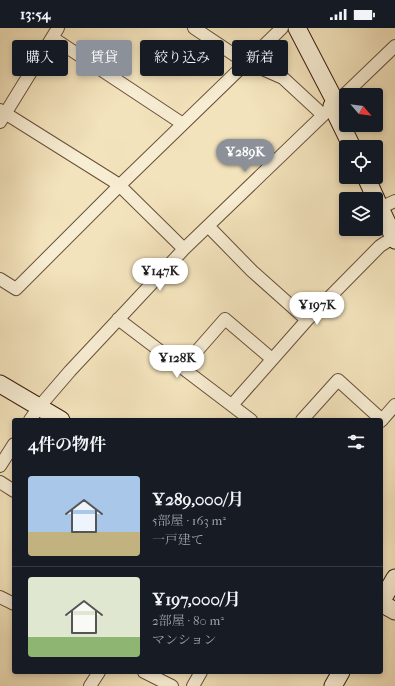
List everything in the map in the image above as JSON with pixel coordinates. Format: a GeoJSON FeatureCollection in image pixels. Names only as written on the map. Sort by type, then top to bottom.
{"type":"FeatureCollection","features":[{"type":"Feature","properties":{"kind":"street"},"geometry":{"type":"LineString","coordinates":[[194,28],[232,53]]}},
{"type":"Feature","properties":{"kind":"street"},"geometry":{"type":"LineString","coordinates":[[269,40],[282,28]]}},
{"type":"Feature","properties":{"kind":"street"},"geometry":{"type":"LineString","coordinates":[[296,28],[330,108],[348,140]]}},
{"type":"Feature","properties":{"kind":"street"},"geometry":{"type":"LineString","coordinates":[[183,124],[56,33],[2,116],[120,186],[184,249]]}},
{"type":"Feature","properties":{"kind":"street"},"geometry":{"type":"LineString","coordinates":[[34,413],[70,371],[184,249],[395,46]]}},
{"type":"Feature","properties":{"kind":"street"},"geometry":{"type":"LineString","coordinates":[[0,279],[16,289],[232,76]]}},
{"type":"Feature","properties":{"kind":"street"},"geometry":{"type":"LineString","coordinates":[[278,76],[330,108]]}},
{"type":"Feature","properties":{"kind":"street"},"geometry":{"type":"LineString","coordinates":[[232,405],[307,320],[380,246],[394,239],[383,205]]}},
{"type":"Feature","properties":{"kind":"street"},"geometry":{"type":"LineString","coordinates":[[208,226],[252,271],[307,320]]}},
{"type":"Feature","properties":{"kind":"street"},"geometry":{"type":"LineString","coordinates":[[118,319],[248,418]]}},
{"type":"Feature","properties":{"kind":"street"},"geometry":{"type":"LineString","coordinates":[[182,368],[225,319],[272,359]]}},
{"type":"Feature","properties":{"kind":"street"},"geometry":{"type":"LineString","coordinates":[[304,418],[338,380],[380,418]]}},
{"type":"Feature","properties":{"kind":"street"},"geometry":{"type":"LineString","coordinates":[[0,384],[34,413],[54,418]]}},
{"type":"Feature","properties":{"kind":"street"},"geometry":{"type":"LineString","coordinates":[[383,419],[395,405]]}},
{"type":"Feature","properties":{"kind":"street"},"geometry":{"type":"LineString","coordinates":[[0,466],[12,447]]}},
{"type":"Feature","properties":{"kind":"street"},"geometry":{"type":"LineString","coordinates":[[0,482],[12,490]]}},
{"type":"Feature","properties":{"kind":"street"},"geometry":{"type":"LineString","coordinates":[[383,599],[395,578]]}},
{"type":"Feature","properties":{"kind":"street"},"geometry":{"type":"LineString","coordinates":[[0,597],[12,603]]}},
{"type":"Feature","properties":{"kind":"street"},"geometry":{"type":"LineString","coordinates":[[383,604],[395,611]]}},
{"type":"Feature","properties":{"kind":"street"},"geometry":{"type":"LineString","coordinates":[[90,686],[98,674]]}},
{"type":"Feature","properties":{"kind":"street"},"geometry":{"type":"LineString","coordinates":[[148,674],[172,686]]}},
{"type":"Feature","properties":{"kind":"street"},"geometry":{"type":"LineString","coordinates":[[193,686],[200,674]]}},
{"type":"Feature","properties":{"kind":"street"},"geometry":{"type":"LineString","coordinates":[[333,686],[340,674]]}}]}
